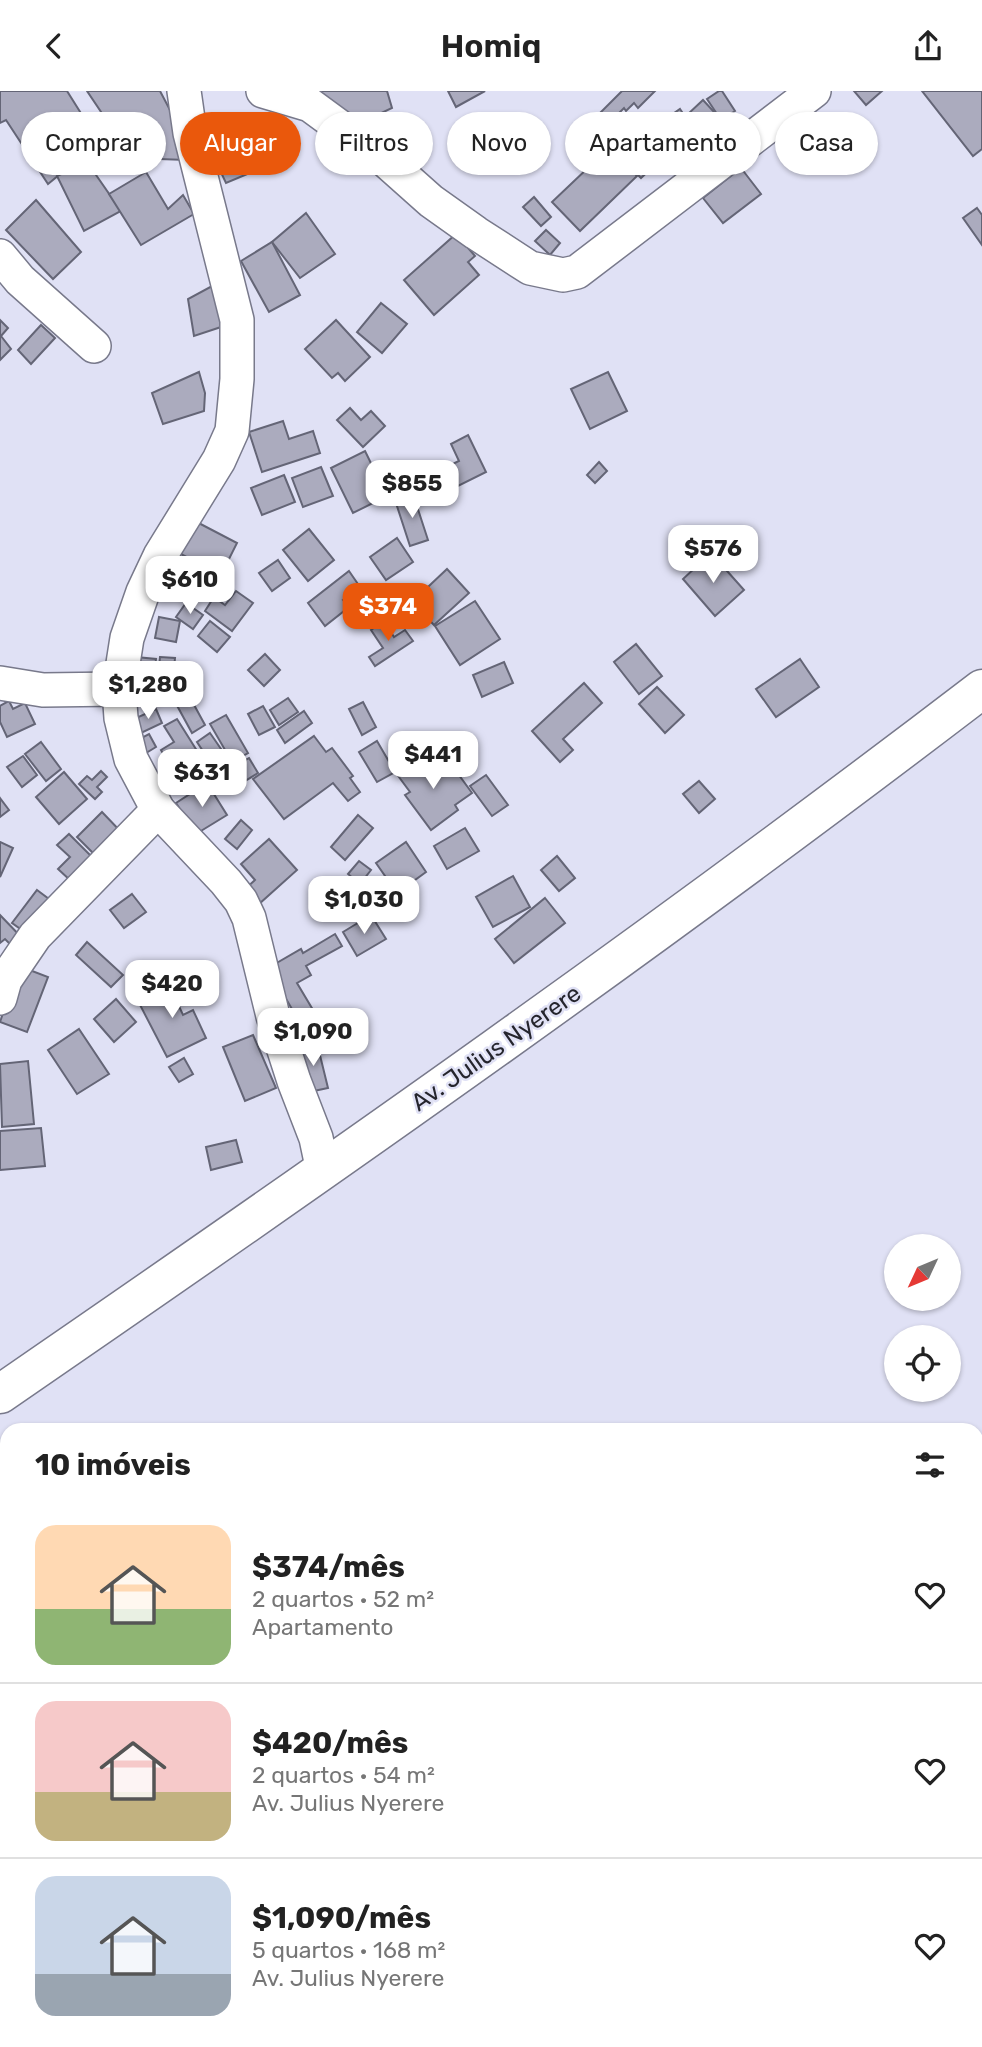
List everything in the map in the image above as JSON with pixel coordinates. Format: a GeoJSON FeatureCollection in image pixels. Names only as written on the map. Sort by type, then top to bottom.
{"type":"FeatureCollection","features":[{"type":"Feature","properties":{"kind":"main road","name":"Av. Julius Nyerere"},"geometry":{"type":"LineString","coordinates":[[0,1394],[323,1171],[663,928],[982,689]]}},
{"type":"Feature","properties":{"kind":"street"},"geometry":{"type":"LineString","coordinates":[[184,91],[190,133],[237,320],[237,379],[232,431],[219,460],[160,556],[144,592],[127,638],[119,689],[121,717],[131,759],[158,810],[226,882],[241,901],[249,918],[273,1016],[316,1137],[323,1171]]}},
{"type":"Feature","properties":{"kind":"street"},"geometry":{"type":"LineString","coordinates":[[262,91],[310,105],[385,160],[431,201],[476,233],[530,268],[563,275],[577,272],[814,91]]}},
{"type":"Feature","properties":{"kind":"street"},"geometry":{"type":"LineString","coordinates":[[0,257],[20,280],[94,346]]}},
{"type":"Feature","properties":{"kind":"street"},"geometry":{"type":"LineString","coordinates":[[0,683],[43,690],[119,689]]}},
{"type":"Feature","properties":{"kind":"street"},"geometry":{"type":"LineString","coordinates":[[0,998],[5,981],[36,936],[158,810]]}},
{"type":"Feature","properties":{"kind":"building"},"geometry":{"type":"Polygon","coordinates":[[[0,91],[67,91],[80,112],[21,112],[21,143],[6,120],[0,123],[0,91]]]}},
{"type":"Feature","properties":{"kind":"building"},"geometry":{"type":"Polygon","coordinates":[[[87,91],[160,91],[180,129],[180,160],[166,159],[166,112],[101,112],[87,91]]]}},
{"type":"Feature","properties":{"kind":"building"},"geometry":{"type":"Polygon","coordinates":[[[320,91],[387,91],[392,108],[384,112],[330,112],[324,107],[320,91]]]}},
{"type":"Feature","properties":{"kind":"building"},"geometry":{"type":"Polygon","coordinates":[[[448,91],[485,91],[456,107],[448,91]]]}},
{"type":"Feature","properties":{"kind":"building"},"geometry":{"type":"Polygon","coordinates":[[[622,91],[655,91],[638,108],[634,103],[626,111],[624,108],[620,112],[601,112],[622,91]]]}},
{"type":"Feature","properties":{"kind":"building"},"geometry":{"type":"Polygon","coordinates":[[[722,91],[735,111],[716,112],[707,99],[722,91]]]}},
{"type":"Feature","properties":{"kind":"building"},"geometry":{"type":"Polygon","coordinates":[[[854,91],[882,91],[866,105],[854,91]]]}},
{"type":"Feature","properties":{"kind":"building"},"geometry":{"type":"Polygon","coordinates":[[[922,91],[982,91],[982,149],[973,156],[922,91]]]}},
{"type":"Feature","properties":{"kind":"building"},"geometry":{"type":"Polygon","coordinates":[[[703,100],[714,112],[690,112],[703,100]]]}},
{"type":"Feature","properties":{"kind":"building"},"geometry":{"type":"Polygon","coordinates":[[[42,175],[59,175],[48,184],[42,175]]]}},
{"type":"Feature","properties":{"kind":"building"},"geometry":{"type":"Polygon","coordinates":[[[96,175],[121,211],[84,231],[57,176],[96,175]]]}},
{"type":"Feature","properties":{"kind":"building"},"geometry":{"type":"Polygon","coordinates":[[[141,175],[148,175],[168,209],[183,195],[194,214],[141,245],[109,194],[141,175]]]}},
{"type":"Feature","properties":{"kind":"building"},"geometry":{"type":"Polygon","coordinates":[[[222,175],[245,175],[226,183],[222,175]]]}},
{"type":"Feature","properties":{"kind":"building"},"geometry":{"type":"Polygon","coordinates":[[[580,175],[637,176],[580,231],[552,202],[580,175]]]}},
{"type":"Feature","properties":{"kind":"building"},"geometry":{"type":"Polygon","coordinates":[[[732,175],[746,175],[761,194],[723,223],[703,198],[732,175]]]}},
{"type":"Feature","properties":{"kind":"building"},"geometry":{"type":"Polygon","coordinates":[[[534,197],[551,217],[541,226],[523,207],[534,197]]]}},
{"type":"Feature","properties":{"kind":"building"},"geometry":{"type":"Polygon","coordinates":[[[36,200],[81,252],[53,279],[6,230],[36,200]]]}},
{"type":"Feature","properties":{"kind":"building"},"geometry":{"type":"Polygon","coordinates":[[[977,208],[982,215],[982,245],[963,218],[977,208]]]}},
{"type":"Feature","properties":{"kind":"building"},"geometry":{"type":"Polygon","coordinates":[[[306,213],[335,254],[300,278],[272,242],[306,213]]]}},
{"type":"Feature","properties":{"kind":"building"},"geometry":{"type":"Polygon","coordinates":[[[546,230],[560,243],[550,255],[535,241],[546,230]]]}},
{"type":"Feature","properties":{"kind":"building"},"geometry":{"type":"Polygon","coordinates":[[[456,234],[475,256],[468,262],[479,275],[434,315],[404,280],[456,234]]]}},
{"type":"Feature","properties":{"kind":"building"},"geometry":{"type":"Polygon","coordinates":[[[272,242],[300,295],[269,312],[241,261],[272,242]]]}},
{"type":"Feature","properties":{"kind":"building"},"geometry":{"type":"Polygon","coordinates":[[[214,285],[227,325],[194,336],[188,299],[214,285]]]}},
{"type":"Feature","properties":{"kind":"building"},"geometry":{"type":"Polygon","coordinates":[[[381,303],[407,324],[382,353],[357,332],[381,303]]]}},
{"type":"Feature","properties":{"kind":"building"},"geometry":{"type":"Polygon","coordinates":[[[0,320],[8,328],[1,336],[11,349],[0,360],[0,320]]]}},
{"type":"Feature","properties":{"kind":"building"},"geometry":{"type":"Polygon","coordinates":[[[336,320],[370,357],[345,381],[338,373],[332,378],[305,349],[336,320]]]}},
{"type":"Feature","properties":{"kind":"building"},"geometry":{"type":"Polygon","coordinates":[[[41,325],[55,338],[31,364],[18,350],[41,325]]]}},
{"type":"Feature","properties":{"kind":"building"},"geometry":{"type":"Polygon","coordinates":[[[199,372],[205,393],[204,411],[163,424],[152,393],[199,372]]]}},
{"type":"Feature","properties":{"kind":"building"},"geometry":{"type":"Polygon","coordinates":[[[608,372],[627,411],[590,429],[571,389],[608,372]]]}},
{"type":"Feature","properties":{"kind":"building"},"geometry":{"type":"Polygon","coordinates":[[[350,408],[361,420],[371,411],[385,426],[363,447],[337,420],[350,408]]]}},
{"type":"Feature","properties":{"kind":"building"},"geometry":{"type":"Polygon","coordinates":[[[283,421],[289,439],[313,431],[320,453],[262,472],[249,432],[283,421]]]}},
{"type":"Feature","properties":{"kind":"building"},"geometry":{"type":"Polygon","coordinates":[[[468,435],[486,472],[452,489],[442,469],[459,461],[451,444],[468,435]]]}},
{"type":"Feature","properties":{"kind":"building"},"geometry":{"type":"Polygon","coordinates":[[[365,451],[387,496],[353,513],[331,468],[365,451]]]}},
{"type":"Feature","properties":{"kind":"building"},"geometry":{"type":"Polygon","coordinates":[[[599,462],[607,471],[595,483],[587,475],[599,462]]]}},
{"type":"Feature","properties":{"kind":"building"},"geometry":{"type":"Polygon","coordinates":[[[321,467],[333,496],[303,507],[292,478],[321,467]]]}},
{"type":"Feature","properties":{"kind":"building"},"geometry":{"type":"Polygon","coordinates":[[[284,475],[295,502],[262,515],[251,488],[284,475]]]}},
{"type":"Feature","properties":{"kind":"building"},"geometry":{"type":"Polygon","coordinates":[[[413,494],[428,540],[410,546],[395,500],[413,494]]]}},
{"type":"Feature","properties":{"kind":"building"},"geometry":{"type":"Polygon","coordinates":[[[191,519],[237,543],[221,575],[175,551],[191,519]]]}},
{"type":"Feature","properties":{"kind":"building"},"geometry":{"type":"Polygon","coordinates":[[[309,529],[334,560],[308,581],[283,550],[309,529]]]}},
{"type":"Feature","properties":{"kind":"building"},"geometry":{"type":"Polygon","coordinates":[[[397,538],[413,562],[386,580],[370,557],[397,538]]]}},
{"type":"Feature","properties":{"kind":"building"},"geometry":{"type":"Polygon","coordinates":[[[711,553],[744,590],[715,616],[683,579],[711,553]]]}},
{"type":"Feature","properties":{"kind":"building"},"geometry":{"type":"Polygon","coordinates":[[[278,560],[290,578],[272,591],[259,573],[278,560]]]}},
{"type":"Feature","properties":{"kind":"building"},"geometry":{"type":"Polygon","coordinates":[[[447,569],[469,593],[434,625],[412,602],[447,569]]]}},
{"type":"Feature","properties":{"kind":"building"},"geometry":{"type":"Polygon","coordinates":[[[349,571],[360,587],[343,600],[349,607],[325,626],[308,603],[349,571]]]}},
{"type":"Feature","properties":{"kind":"building"},"geometry":{"type":"Polygon","coordinates":[[[236,591],[253,603],[232,631],[205,611],[214,597],[225,605],[236,591]]]}},
{"type":"Feature","properties":{"kind":"building"},"geometry":{"type":"Polygon","coordinates":[[[475,601],[500,639],[460,665],[435,626],[475,601]]]}},
{"type":"Feature","properties":{"kind":"building"},"geometry":{"type":"Polygon","coordinates":[[[186,603],[203,615],[193,629],[176,617],[186,603]]]}},
{"type":"Feature","properties":{"kind":"building"},"geometry":{"type":"Polygon","coordinates":[[[159,617],[180,621],[176,642],[155,638],[159,617]]]}},
{"type":"Feature","properties":{"kind":"building"},"geometry":{"type":"Polygon","coordinates":[[[210,621],[230,637],[217,652],[198,636],[210,621]]]}},
{"type":"Feature","properties":{"kind":"building"},"geometry":{"type":"Polygon","coordinates":[[[384,621],[394,637],[405,630],[413,641],[375,666],[369,657],[383,648],[371,630],[384,621]]]}},
{"type":"Feature","properties":{"kind":"building"},"geometry":{"type":"Polygon","coordinates":[[[636,644],[662,676],[639,694],[614,662],[636,644]]]}},
{"type":"Feature","properties":{"kind":"building"},"geometry":{"type":"Polygon","coordinates":[[[265,654],[280,670],[264,686],[248,670],[265,654]]]}},
{"type":"Feature","properties":{"kind":"building"},"geometry":{"type":"Polygon","coordinates":[[[136,657],[156,659],[152,692],[132,690],[136,657]]]}},
{"type":"Feature","properties":{"kind":"building"},"geometry":{"type":"Polygon","coordinates":[[[160,657],[175,658],[172,689],[157,688],[160,657]]]}},
{"type":"Feature","properties":{"kind":"building"},"geometry":{"type":"Polygon","coordinates":[[[800,659],[819,687],[776,717],[756,689],[800,659]]]}},
{"type":"Feature","properties":{"kind":"building"},"geometry":{"type":"Polygon","coordinates":[[[504,662],[513,683],[482,697],[473,675],[504,662]]]}},
{"type":"Feature","properties":{"kind":"building"},"geometry":{"type":"Polygon","coordinates":[[[584,683],[602,703],[563,739],[573,750],[560,762],[532,731],[584,683]]]}},
{"type":"Feature","properties":{"kind":"building"},"geometry":{"type":"Polygon","coordinates":[[[657,687],[684,715],[665,733],[639,704],[657,687]]]}},
{"type":"Feature","properties":{"kind":"building"},"geometry":{"type":"Polygon","coordinates":[[[187,692],[205,725],[192,733],[174,700],[187,692]]]}},
{"type":"Feature","properties":{"kind":"building"},"geometry":{"type":"Polygon","coordinates":[[[288,698],[298,712],[279,725],[270,710],[288,698]]]}},
{"type":"Feature","properties":{"kind":"building"},"geometry":{"type":"Polygon","coordinates":[[[9,701],[13,709],[25,703],[35,724],[7,737],[0,722],[0,706],[9,701]]]}},
{"type":"Feature","properties":{"kind":"building"},"geometry":{"type":"Polygon","coordinates":[[[363,702],[376,727],[362,735],[349,709],[363,702]]]}},
{"type":"Feature","properties":{"kind":"building"},"geometry":{"type":"Polygon","coordinates":[[[263,706],[275,727],[259,735],[248,714],[263,706]]]}},
{"type":"Feature","properties":{"kind":"building"},"geometry":{"type":"Polygon","coordinates":[[[156,709],[162,723],[141,733],[134,719],[156,709]]]}},
{"type":"Feature","properties":{"kind":"building"},"geometry":{"type":"Polygon","coordinates":[[[304,711],[312,723],[285,743],[277,730],[304,711]]]}},
{"type":"Feature","properties":{"kind":"building"},"geometry":{"type":"Polygon","coordinates":[[[226,715],[248,753],[232,762],[210,724],[226,715]]]}},
{"type":"Feature","properties":{"kind":"building"},"geometry":{"type":"Polygon","coordinates":[[[177,719],[211,773],[199,781],[193,771],[179,780],[161,750],[174,742],[164,726],[177,719]]]}},
{"type":"Feature","properties":{"kind":"building"},"geometry":{"type":"Polygon","coordinates":[[[210,733],[230,762],[216,771],[197,742],[210,733]]]}},
{"type":"Feature","properties":{"kind":"building"},"geometry":{"type":"Polygon","coordinates":[[[149,734],[156,747],[136,759],[128,745],[149,734]]]}},
{"type":"Feature","properties":{"kind":"building"},"geometry":{"type":"Polygon","coordinates":[[[314,736],[326,752],[332,748],[353,776],[350,778],[360,792],[348,801],[333,783],[284,819],[253,779],[314,736]]]}},
{"type":"Feature","properties":{"kind":"building"},"geometry":{"type":"Polygon","coordinates":[[[377,741],[395,772],[377,782],[359,752],[377,741]]]}},
{"type":"Feature","properties":{"kind":"building"},"geometry":{"type":"Polygon","coordinates":[[[41,742],[61,769],[46,781],[25,754],[41,742]]]}},
{"type":"Feature","properties":{"kind":"building"},"geometry":{"type":"Polygon","coordinates":[[[422,754],[439,777],[453,767],[472,793],[455,805],[458,810],[431,830],[405,795],[410,792],[396,773],[422,754]]]}},
{"type":"Feature","properties":{"kind":"building"},"geometry":{"type":"Polygon","coordinates":[[[23,756],[37,775],[22,787],[7,767],[23,756]]]}},
{"type":"Feature","properties":{"kind":"building"},"geometry":{"type":"Polygon","coordinates":[[[249,758],[258,773],[245,781],[236,765],[249,758]]]}},
{"type":"Feature","properties":{"kind":"building"},"geometry":{"type":"Polygon","coordinates":[[[101,771],[107,777],[97,787],[102,792],[95,799],[79,784],[87,776],[92,780],[101,771]]]}},
{"type":"Feature","properties":{"kind":"building"},"geometry":{"type":"Polygon","coordinates":[[[64,772],[87,799],[59,824],[36,797],[64,772]]]}},
{"type":"Feature","properties":{"kind":"building"},"geometry":{"type":"Polygon","coordinates":[[[486,775],[508,805],[492,816],[470,786],[486,775]]]}},
{"type":"Feature","properties":{"kind":"building"},"geometry":{"type":"Polygon","coordinates":[[[699,781],[715,799],[699,813],[683,794],[699,781]]]}},
{"type":"Feature","properties":{"kind":"building"},"geometry":{"type":"Polygon","coordinates":[[[207,783],[227,815],[196,834],[176,803],[207,783]]]}},
{"type":"Feature","properties":{"kind":"building"},"geometry":{"type":"Polygon","coordinates":[[[0,798],[9,810],[0,817],[0,798]]]}},
{"type":"Feature","properties":{"kind":"building"},"geometry":{"type":"Polygon","coordinates":[[[102,812],[124,835],[99,859],[77,837],[102,812]]]}},
{"type":"Feature","properties":{"kind":"building"},"geometry":{"type":"Polygon","coordinates":[[[358,815],[373,828],[345,860],[331,847],[358,815]]]}},
{"type":"Feature","properties":{"kind":"building"},"geometry":{"type":"Polygon","coordinates":[[[241,820],[252,830],[237,849],[225,839],[241,820]]]}},
{"type":"Feature","properties":{"kind":"building"},"geometry":{"type":"Polygon","coordinates":[[[465,828],[479,851],[447,869],[434,846],[465,828]]]}},
{"type":"Feature","properties":{"kind":"building"},"geometry":{"type":"Polygon","coordinates":[[[69,834],[93,858],[71,881],[58,869],[70,857],[57,845],[69,834]]]}},
{"type":"Feature","properties":{"kind":"building"},"geometry":{"type":"Polygon","coordinates":[[[269,839],[297,870],[259,904],[245,889],[255,880],[241,864],[269,839]]]}},
{"type":"Feature","properties":{"kind":"building"},"geometry":{"type":"Polygon","coordinates":[[[0,842],[13,848],[0,877],[0,842]]]}},
{"type":"Feature","properties":{"kind":"building"},"geometry":{"type":"Polygon","coordinates":[[[406,842],[426,872],[397,893],[376,863],[406,842]]]}},
{"type":"Feature","properties":{"kind":"building"},"geometry":{"type":"Polygon","coordinates":[[[557,856],[575,878],[559,891],[541,870],[557,856]]]}},
{"type":"Feature","properties":{"kind":"building"},"geometry":{"type":"Polygon","coordinates":[[[359,861],[371,870],[360,884],[348,874],[359,861]]]}},
{"type":"Feature","properties":{"kind":"building"},"geometry":{"type":"Polygon","coordinates":[[[513,876],[530,907],[493,927],[476,897],[513,876]]]}},
{"type":"Feature","properties":{"kind":"building"},"geometry":{"type":"Polygon","coordinates":[[[37,890],[53,902],[29,935],[12,923],[37,890]]]}},
{"type":"Feature","properties":{"kind":"building"},"geometry":{"type":"Polygon","coordinates":[[[132,894],[146,912],[124,928],[110,910],[132,894]]]}},
{"type":"Feature","properties":{"kind":"building"},"geometry":{"type":"Polygon","coordinates":[[[545,898],[565,923],[514,963],[495,939],[545,898]]]}},
{"type":"Feature","properties":{"kind":"building"},"geometry":{"type":"Polygon","coordinates":[[[0,915],[26,942],[17,951],[5,939],[0,943],[0,915]]]}},
{"type":"Feature","properties":{"kind":"building"},"geometry":{"type":"Polygon","coordinates":[[[371,915],[386,939],[357,956],[343,932],[371,915]]]}},
{"type":"Feature","properties":{"kind":"building"},"geometry":{"type":"Polygon","coordinates":[[[335,934],[342,946],[306,966],[311,975],[297,983],[322,1025],[306,1033],[268,968],[301,949],[303,953],[335,934]]]}},
{"type":"Feature","properties":{"kind":"building"},"geometry":{"type":"Polygon","coordinates":[[[87,942],[123,975],[111,987],[76,955],[87,942]]]}},
{"type":"Feature","properties":{"kind":"building"},"geometry":{"type":"Polygon","coordinates":[[[19,966],[48,977],[27,1032],[0,1022],[19,966]]]}},
{"type":"Feature","properties":{"kind":"building"},"geometry":{"type":"Polygon","coordinates":[[[177,981],[186,998],[177,1002],[183,1015],[193,1010],[206,1038],[167,1057],[138,1001],[177,981]]]}},
{"type":"Feature","properties":{"kind":"building"},"geometry":{"type":"Polygon","coordinates":[[[116,999],[136,1022],[114,1042],[94,1019],[116,999]]]}},
{"type":"Feature","properties":{"kind":"building"},"geometry":{"type":"Polygon","coordinates":[[[79,1029],[109,1074],[77,1094],[48,1050],[79,1029]]]}},
{"type":"Feature","properties":{"kind":"building"},"geometry":{"type":"Polygon","coordinates":[[[253,1035],[276,1088],[245,1101],[223,1047],[253,1035]]]}},
{"type":"Feature","properties":{"kind":"building"},"geometry":{"type":"Polygon","coordinates":[[[317,1043],[328,1088],[309,1092],[297,1048],[317,1043]]]}},
{"type":"Feature","properties":{"kind":"building"},"geometry":{"type":"Polygon","coordinates":[[[184,1058],[193,1074],[179,1082],[169,1067],[184,1058]]]}},
{"type":"Feature","properties":{"kind":"building"},"geometry":{"type":"Polygon","coordinates":[[[28,1061],[34,1124],[2,1127],[0,1064],[28,1061]]]}},
{"type":"Feature","properties":{"kind":"building"},"geometry":{"type":"Polygon","coordinates":[[[41,1128],[45,1166],[0,1170],[0,1131],[41,1128]]]}},
{"type":"Feature","properties":{"kind":"building"},"geometry":{"type":"Polygon","coordinates":[[[236,1140],[242,1162],[211,1170],[206,1147],[236,1140]]]}}]}
